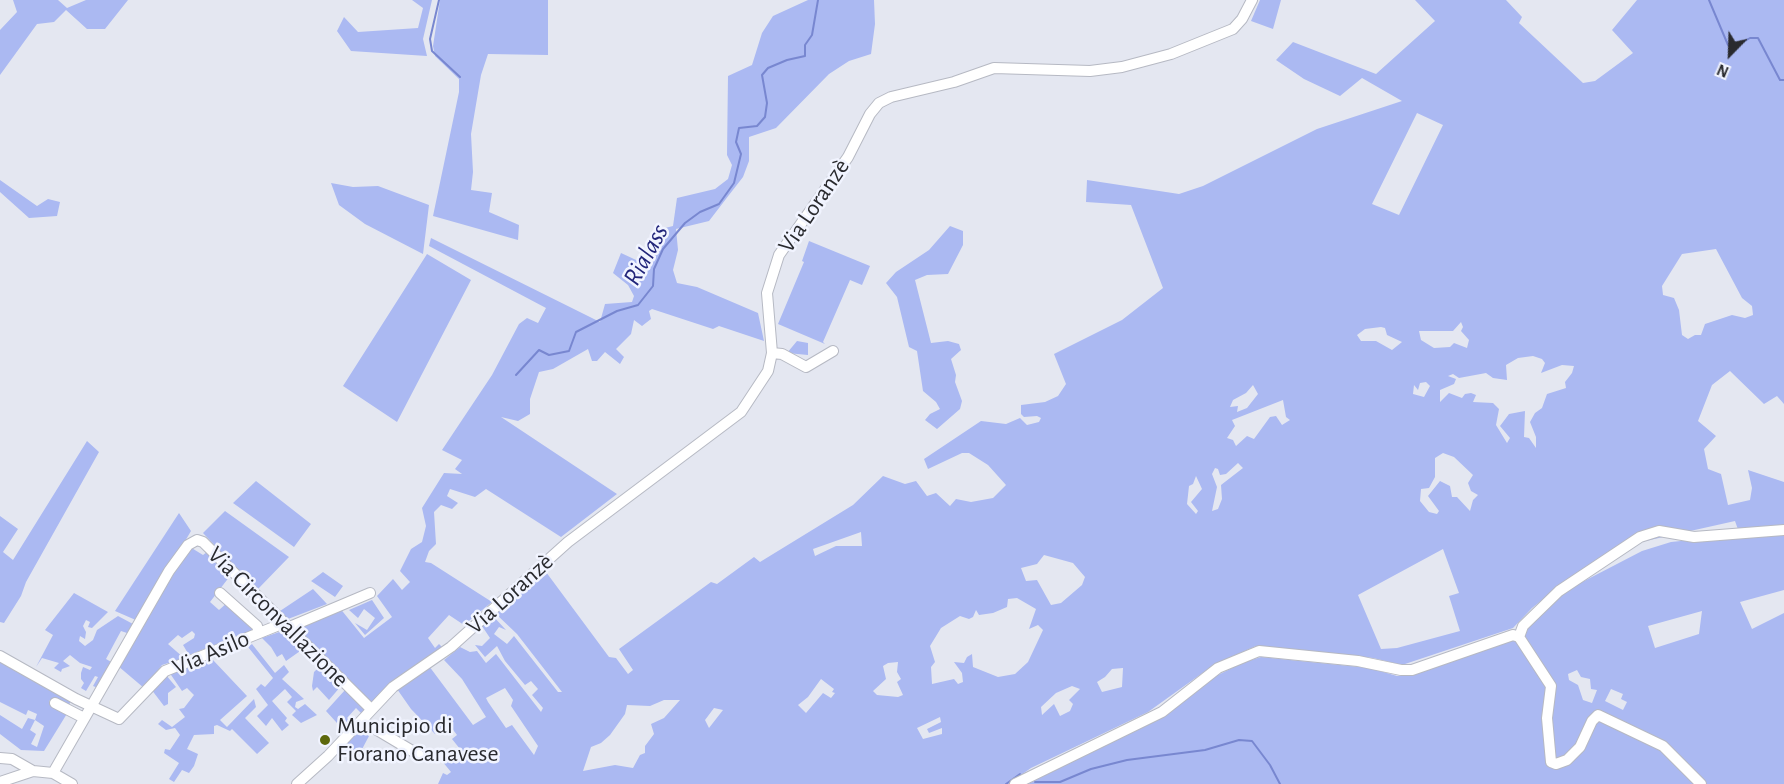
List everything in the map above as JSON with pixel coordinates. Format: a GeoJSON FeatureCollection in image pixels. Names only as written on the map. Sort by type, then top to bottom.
{"type":"FeatureCollection","features":[{"type":"Feature","properties":{"kind":"street","name":"Via Loranzè"},"geometry":{"type":"LineString","coordinates":[[297,784],[362,721],[393,687],[451,647],[568,542],[741,412],[768,370],[772,353],[766,293],[779,255],[848,157],[870,114],[879,103],[891,97],[954,82],[994,68],[1090,71],[1122,67],[1171,54],[1233,29],[1242,19],[1252,0]]}},
{"type":"Feature","properties":{"kind":"street"},"geometry":{"type":"LineString","coordinates":[[772,353],[783,354],[806,366],[833,351]]}},
{"type":"Feature","properties":{"kind":"street"},"geometry":{"type":"LineString","coordinates":[[1519,637],[1523,626],[1559,591],[1640,537],[1659,531],[1694,537],[1784,530]]}},
{"type":"Feature","properties":{"kind":"street","name":"Via Circonvallazione"},"geometry":{"type":"LineString","coordinates":[[92,707],[169,571],[188,545],[197,540],[203,542],[371,709]]}},
{"type":"Feature","properties":{"kind":"street"},"geometry":{"type":"LineString","coordinates":[[219,593],[256,626],[260,633]]}},
{"type":"Feature","properties":{"kind":"street","name":"Via Asilo"},"geometry":{"type":"LineString","coordinates":[[92,707],[121,718],[165,671],[370,593]]}},
{"type":"Feature","properties":{"kind":"street"},"geometry":{"type":"LineString","coordinates":[[1016,784],[1162,711],[1218,668],[1259,651],[1358,661],[1401,670],[1412,670],[1514,635],[1519,637],[1551,686],[1547,718],[1551,762],[1556,764],[1567,760],[1580,747],[1592,721],[1598,716],[1663,746],[1701,784]]}},
{"type":"Feature","properties":{"kind":"street"},"geometry":{"type":"LineString","coordinates":[[0,656],[92,707],[53,773]]}},
{"type":"Feature","properties":{"kind":"street"},"geometry":{"type":"LineString","coordinates":[[55,704],[84,718]]}},
{"type":"Feature","properties":{"kind":"street"},"geometry":{"type":"LineString","coordinates":[[362,721],[419,755]]}},
{"type":"Feature","properties":{"kind":"street"},"geometry":{"type":"LineString","coordinates":[[0,758],[12,759],[33,771],[53,773],[72,784]]}},
{"type":"Feature","properties":{"kind":"street"},"geometry":{"type":"LineString","coordinates":[[0,782],[33,771]]}},
{"type":"Feature","properties":{"kind":"shaded area"},"geometry":{"type":"Polygon","coordinates":[[[13,0],[58,0],[67,8],[86,0],[128,0],[105,29],[87,29],[66,10],[54,22],[37,24],[0,75],[0,30],[17,12],[13,0]]]}},
{"type":"Feature","properties":{"kind":"shaded area"},"geometry":{"type":"Polygon","coordinates":[[[412,0],[432,0],[423,39],[427,56],[351,51],[337,31],[344,17],[358,32],[418,28],[423,8],[412,0]]]}},
{"type":"Feature","properties":{"kind":"shaded area"},"geometry":{"type":"Polygon","coordinates":[[[440,0],[548,0],[548,55],[488,54],[481,75],[471,134],[473,172],[471,190],[492,193],[489,212],[519,225],[518,240],[433,216],[459,92],[459,79],[435,56],[433,46],[440,0]]]}},
{"type":"Feature","properties":{"kind":"shaded area"},"geometry":{"type":"Polygon","coordinates":[[[808,0],[874,0],[875,24],[871,54],[849,61],[829,74],[776,128],[749,137],[749,161],[743,177],[709,221],[676,229],[678,250],[673,270],[677,283],[697,287],[758,313],[764,341],[719,326],[713,329],[652,309],[649,311],[651,319],[642,326],[634,320],[631,334],[616,349],[624,357],[620,364],[605,352],[597,361],[592,361],[588,349],[553,369],[539,372],[530,399],[530,414],[518,421],[501,417],[617,494],[561,537],[486,489],[475,497],[450,489],[447,496],[458,503],[452,509],[441,505],[434,512],[436,544],[429,551],[425,562],[431,563],[492,602],[464,625],[449,615],[428,638],[435,648],[439,644],[443,648],[372,705],[297,629],[339,607],[364,638],[392,617],[377,596],[393,579],[402,590],[410,582],[400,571],[411,549],[422,542],[426,526],[422,508],[444,473],[462,474],[455,469],[462,460],[442,450],[492,375],[519,324],[527,318],[538,323],[546,308],[429,246],[431,238],[600,322],[605,304],[632,302],[634,296],[628,285],[613,273],[621,253],[647,265],[657,248],[661,229],[673,226],[677,198],[715,189],[728,179],[732,165],[727,155],[728,76],[752,65],[762,33],[773,16],[808,0]]]}},
{"type":"Feature","properties":{"kind":"shaded area"},"geometry":{"type":"Polygon","coordinates":[[[1260,0],[1281,0],[1273,29],[1251,21],[1260,0]]]}},
{"type":"Feature","properties":{"kind":"shaded area"},"geometry":{"type":"Polygon","coordinates":[[[1415,0],[1506,0],[1522,17],[1519,23],[1583,83],[1595,81],[1633,53],[1612,30],[1637,0],[1784,0],[1784,404],[1777,396],[1764,404],[1730,371],[1712,385],[1698,421],[1716,436],[1704,449],[1708,469],[1721,474],[1728,505],[1750,500],[1752,488],[1748,470],[1784,482],[1784,590],[1740,602],[1752,629],[1784,613],[1784,784],[1028,784],[1132,730],[1162,718],[1204,682],[1242,663],[1261,657],[1370,668],[1397,676],[1413,675],[1513,640],[1563,592],[1642,551],[1671,542],[1740,535],[1735,521],[1641,542],[1569,579],[1532,608],[1513,628],[1402,665],[1373,658],[1256,646],[1215,664],[1148,712],[1031,768],[1008,784],[438,784],[443,773],[447,775],[451,772],[442,761],[460,749],[452,739],[457,735],[451,727],[435,734],[411,709],[397,689],[429,666],[473,725],[486,717],[462,679],[444,660],[460,647],[470,652],[477,651],[486,663],[496,654],[541,712],[543,708],[532,695],[538,689],[531,681],[525,685],[505,661],[497,646],[485,657],[475,645],[482,646],[490,638],[482,626],[493,616],[506,630],[499,627],[494,634],[507,644],[514,636],[558,692],[562,692],[517,634],[496,614],[546,572],[609,657],[616,658],[628,674],[633,670],[619,649],[711,582],[717,584],[754,557],[760,562],[853,505],[883,476],[905,484],[916,481],[927,496],[936,493],[950,506],[956,499],[971,502],[993,498],[1006,485],[988,465],[969,453],[962,453],[928,469],[924,459],[981,421],[1006,424],[1020,418],[1027,425],[1039,422],[1041,418],[1037,416],[1024,417],[1021,414],[1021,405],[1045,402],[1058,396],[1066,384],[1054,354],[1122,320],[1163,288],[1131,205],[1086,202],[1087,180],[1179,194],[1203,186],[1317,129],[1402,101],[1362,78],[1340,96],[1304,79],[1276,60],[1293,42],[1376,74],[1435,21],[1415,0]],[[1417,113],[1372,204],[1399,215],[1443,125],[1417,113]],[[1716,249],[1682,254],[1662,286],[1663,295],[1674,298],[1679,310],[1682,335],[1688,339],[1701,335],[1705,324],[1732,315],[1745,318],[1753,315],[1752,306],[1742,298],[1716,249]],[[1461,322],[1453,331],[1419,331],[1421,340],[1434,348],[1450,347],[1454,343],[1467,348],[1469,340],[1461,331],[1463,327],[1461,322]],[[1381,327],[1365,329],[1357,335],[1361,341],[1376,341],[1392,350],[1402,342],[1387,335],[1385,328],[1381,327]],[[1533,356],[1518,358],[1506,365],[1507,380],[1493,378],[1486,373],[1459,378],[1453,374],[1448,376],[1456,379],[1454,384],[1440,390],[1440,402],[1449,393],[1462,398],[1465,394],[1471,393],[1476,395],[1473,402],[1493,403],[1499,409],[1496,425],[1507,443],[1510,438],[1500,426],[1509,414],[1525,411],[1524,437],[1529,438],[1536,448],[1536,437],[1530,422],[1535,413],[1542,408],[1547,394],[1566,388],[1565,382],[1574,366],[1562,365],[1541,373],[1545,363],[1542,359],[1533,356]],[[1426,382],[1420,383],[1418,390],[1414,385],[1413,394],[1424,397],[1430,386],[1426,382]],[[1253,385],[1246,393],[1233,400],[1230,407],[1238,406],[1237,412],[1247,408],[1258,394],[1253,385]],[[1283,400],[1232,420],[1235,426],[1227,438],[1233,440],[1236,446],[1247,436],[1254,439],[1270,417],[1276,416],[1282,425],[1290,420],[1286,417],[1283,400]],[[1443,453],[1435,458],[1435,477],[1429,488],[1421,489],[1420,501],[1429,512],[1437,514],[1439,511],[1428,496],[1440,481],[1450,486],[1452,497],[1457,497],[1470,511],[1473,500],[1478,495],[1471,491],[1468,483],[1473,475],[1454,457],[1443,453]],[[1238,463],[1226,474],[1220,475],[1218,469],[1215,468],[1212,474],[1217,487],[1212,511],[1218,509],[1222,499],[1221,485],[1243,468],[1238,463]],[[1196,476],[1193,484],[1189,486],[1187,504],[1196,514],[1198,511],[1191,502],[1202,489],[1196,476]],[[861,532],[813,549],[815,556],[836,546],[862,546],[861,532]],[[1443,549],[1358,595],[1381,649],[1397,648],[1460,631],[1449,596],[1459,593],[1443,549]],[[1044,555],[1037,564],[1021,568],[1026,581],[1037,580],[1051,605],[1061,603],[1082,585],[1085,577],[1073,563],[1044,555]],[[1017,598],[1008,599],[1007,607],[993,613],[979,615],[976,610],[973,617],[969,619],[960,616],[941,628],[930,646],[935,662],[931,667],[932,684],[954,679],[958,684],[963,682],[962,673],[954,662],[964,663],[972,654],[973,667],[998,677],[1015,674],[1028,662],[1043,630],[1038,625],[1029,629],[1036,609],[1017,598]],[[1702,611],[1648,626],[1655,648],[1699,634],[1702,611]],[[898,662],[883,666],[886,679],[873,691],[877,695],[898,697],[903,695],[897,682],[901,679],[897,672],[898,662]],[[1123,668],[1112,669],[1097,682],[1102,692],[1122,687],[1123,668]],[[1577,670],[1568,674],[1569,680],[1578,685],[1583,700],[1592,703],[1597,690],[1591,689],[1590,679],[1581,677],[1577,670]],[[821,679],[808,697],[798,705],[806,713],[823,693],[831,698],[835,693],[832,692],[834,689],[821,679]],[[1072,686],[1056,693],[1041,707],[1042,715],[1054,704],[1060,716],[1070,711],[1073,704],[1069,700],[1080,689],[1072,686]],[[505,688],[486,698],[506,728],[512,725],[534,755],[538,746],[511,706],[513,700],[505,688]],[[1611,689],[1605,701],[1623,710],[1627,702],[1621,699],[1623,694],[1611,689]],[[664,700],[650,706],[627,705],[625,714],[610,735],[601,743],[591,747],[583,771],[615,765],[633,768],[640,755],[645,753],[645,746],[654,734],[651,724],[664,718],[680,700],[664,700]],[[714,708],[705,720],[709,728],[723,710],[714,708]],[[940,717],[917,728],[923,739],[942,734],[942,728],[929,733],[927,729],[941,722],[940,717]]]}},
{"type":"Feature","properties":{"kind":"shaded area"},"geometry":{"type":"Polygon","coordinates":[[[0,180],[37,206],[48,199],[60,202],[57,216],[29,218],[0,192],[0,180]]]}},
{"type":"Feature","properties":{"kind":"shaded area"},"geometry":{"type":"Polygon","coordinates":[[[331,183],[353,187],[378,186],[429,205],[423,254],[365,224],[339,205],[331,183]]]}},
{"type":"Feature","properties":{"kind":"shaded area"},"geometry":{"type":"Polygon","coordinates":[[[950,226],[963,231],[963,245],[948,274],[927,275],[915,280],[931,343],[948,341],[959,344],[961,350],[951,359],[956,375],[955,382],[962,401],[960,409],[937,429],[925,420],[930,414],[940,409],[936,402],[923,391],[917,351],[909,347],[897,297],[886,283],[896,272],[929,250],[950,226]]]}},
{"type":"Feature","properties":{"kind":"shaded area"},"geometry":{"type":"Polygon","coordinates":[[[809,241],[870,266],[862,285],[850,280],[823,342],[825,344],[778,324],[804,262],[802,261],[809,241]]]}},
{"type":"Feature","properties":{"kind":"shaded area"},"geometry":{"type":"Polygon","coordinates":[[[427,254],[471,280],[397,422],[343,386],[427,254]]]}},
{"type":"Feature","properties":{"kind":"shaded area"},"geometry":{"type":"Polygon","coordinates":[[[797,341],[808,343],[808,355],[787,353],[797,341]]]}},
{"type":"Feature","properties":{"kind":"shaded area"},"geometry":{"type":"Polygon","coordinates":[[[87,441],[99,452],[26,582],[21,596],[4,623],[0,622],[0,516],[18,529],[3,552],[13,560],[87,441]]]}},
{"type":"Feature","properties":{"kind":"shaded area"},"geometry":{"type":"Polygon","coordinates":[[[256,481],[311,524],[294,547],[233,503],[256,481]]]}},
{"type":"Feature","properties":{"kind":"shaded area"},"geometry":{"type":"Polygon","coordinates":[[[225,511],[289,557],[257,590],[203,533],[225,511]]]}},
{"type":"Feature","properties":{"kind":"shaded area"},"geometry":{"type":"Polygon","coordinates":[[[179,513],[191,531],[138,621],[115,611],[179,513]]]}},
{"type":"Feature","properties":{"kind":"shaded area"},"geometry":{"type":"Polygon","coordinates":[[[190,547],[203,555],[207,552],[230,576],[210,602],[219,610],[228,602],[256,629],[189,655],[183,645],[194,638],[195,634],[192,631],[182,638],[178,635],[168,644],[184,658],[162,665],[144,688],[118,666],[190,547]]]}},
{"type":"Feature","properties":{"kind":"shaded area"},"geometry":{"type":"Polygon","coordinates":[[[323,572],[343,586],[335,597],[311,581],[323,572]]]}},
{"type":"Feature","properties":{"kind":"shaded area"},"geometry":{"type":"Polygon","coordinates":[[[313,589],[327,604],[288,619],[280,611],[313,589]]]}},
{"type":"Feature","properties":{"kind":"shaded area"},"geometry":{"type":"Polygon","coordinates":[[[74,593],[108,612],[92,628],[88,627],[90,622],[86,620],[83,626],[86,632],[85,639],[80,636],[79,641],[85,646],[93,640],[97,630],[118,616],[133,624],[127,633],[121,631],[106,659],[113,663],[98,688],[93,686],[98,677],[95,676],[86,691],[81,688],[84,683],[81,673],[83,667],[90,670],[92,667],[80,663],[70,655],[63,661],[70,666],[62,669],[61,672],[54,668],[59,663],[42,658],[36,667],[53,635],[45,630],[74,593]]]}},
{"type":"Feature","properties":{"kind":"shaded area"},"geometry":{"type":"Polygon","coordinates":[[[372,600],[384,618],[365,635],[355,623],[367,630],[375,618],[364,609],[358,618],[349,610],[372,600]]]}},
{"type":"Feature","properties":{"kind":"shaded area"},"geometry":{"type":"Polygon","coordinates":[[[285,630],[303,649],[286,661],[282,654],[277,657],[262,638],[285,630]]]}},
{"type":"Feature","properties":{"kind":"shaded area"},"geometry":{"type":"Polygon","coordinates":[[[252,644],[275,673],[284,665],[289,672],[282,679],[304,699],[296,702],[295,707],[298,709],[305,704],[317,715],[301,723],[292,715],[296,711],[287,702],[292,697],[285,689],[272,701],[287,718],[285,721],[289,725],[282,731],[272,718],[266,726],[257,716],[268,705],[256,689],[261,684],[265,687],[273,678],[248,647],[252,644]]]}},
{"type":"Feature","properties":{"kind":"shaded area"},"geometry":{"type":"Polygon","coordinates":[[[0,658],[73,698],[67,708],[50,700],[49,702],[68,712],[44,751],[21,750],[0,734],[0,715],[22,729],[28,718],[35,720],[37,714],[28,710],[26,715],[0,702],[0,658]],[[35,720],[30,730],[36,734],[31,744],[37,747],[44,726],[35,720]]]}},
{"type":"Feature","properties":{"kind":"shaded area"},"geometry":{"type":"Polygon","coordinates":[[[213,660],[247,696],[220,720],[227,727],[254,699],[256,707],[245,718],[269,743],[257,754],[232,729],[230,731],[217,725],[214,726],[214,734],[194,735],[187,749],[198,754],[194,766],[189,773],[182,770],[174,782],[169,779],[179,763],[164,753],[165,749],[170,750],[180,735],[175,728],[166,730],[158,724],[162,720],[172,727],[185,717],[179,709],[184,708],[194,695],[187,688],[182,691],[169,672],[213,660]]]}},
{"type":"Feature","properties":{"kind":"shaded area"},"geometry":{"type":"Polygon","coordinates":[[[321,665],[341,686],[329,700],[317,687],[313,691],[314,672],[321,665]]]}},
{"type":"Feature","properties":{"kind":"shaded area"},"geometry":{"type":"Polygon","coordinates":[[[166,675],[176,687],[168,693],[168,704],[164,706],[151,689],[166,675]]]}},
{"type":"Feature","properties":{"kind":"shaded area"},"geometry":{"type":"Polygon","coordinates":[[[345,690],[366,711],[363,715],[356,708],[347,718],[354,725],[347,734],[326,711],[345,690]]]}},
{"type":"Feature","properties":{"kind":"shaded area"},"geometry":{"type":"Polygon","coordinates":[[[357,729],[369,736],[360,753],[337,749],[357,729]]]}},
{"type":"Feature","properties":{"kind":"waterway"},"geometry":{"type":"LineString","coordinates":[[439,0],[430,39],[432,51],[460,77]]}},
{"type":"Feature","properties":{"kind":"waterway","name":"Rialass"},"geometry":{"type":"LineString","coordinates":[[516,375],[539,350],[549,355],[569,351],[576,332],[617,311],[638,305],[653,286],[654,269],[663,249],[685,223],[700,212],[719,204],[734,183],[741,154],[736,142],[739,128],[757,126],[765,117],[767,103],[762,75],[768,68],[805,56],[805,45],[812,35],[818,0]]}},
{"type":"Feature","properties":{"kind":"waterway"},"geometry":{"type":"LineString","coordinates":[[1709,0],[1728,45],[1736,46],[1750,38],[1758,38],[1780,80],[1784,80]]}},
{"type":"Feature","properties":{"kind":"waterway"},"geometry":{"type":"LineString","coordinates":[[1035,782],[1060,782],[1091,769],[1127,760],[1205,750],[1239,740],[1252,741],[1270,765],[1280,784]]}},
{"type":"Feature","properties":{"kind":"waterway"},"geometry":{"type":"LineString","coordinates":[[1006,784],[1020,774]]}},
{"type":"Feature","properties":{"kind":"place","name":"Municipio di Fiorano Canavese"},"geometry":{"type":"Point","coordinates":[325,740]}}]}
